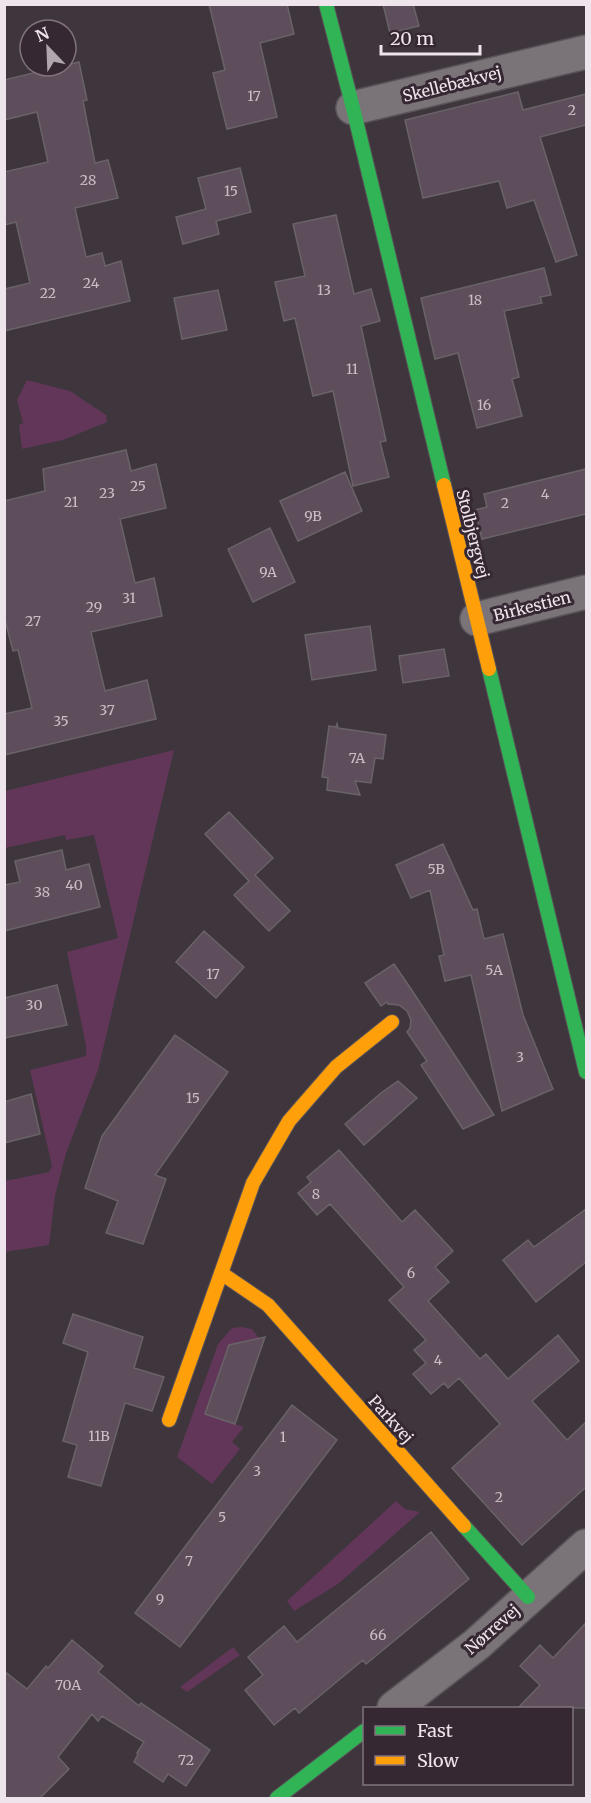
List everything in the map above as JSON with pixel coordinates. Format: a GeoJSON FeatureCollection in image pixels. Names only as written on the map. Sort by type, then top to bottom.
{"type":"FeatureCollection","features":[{"type":"Feature","properties":{"kind":"street","name":"Stolbjergvej"},"geometry":{"type":"LineString","coordinates":[[326,4],[586,1072]]}},
{"type":"Feature","properties":{"kind":"street","name":"Skellebækvej"},"geometry":{"type":"LineString","coordinates":[[353,108],[586,52]]}},
{"type":"Feature","properties":{"kind":"street","name":"Birkestien"},"geometry":{"type":"LineString","coordinates":[[477,619],[586,592]]}},
{"type":"Feature","properties":{"kind":"street"},"geometry":{"type":"LineString","coordinates":[[170,1420],[253,1183],[290,1121],[336,1067],[392,1022]]}},
{"type":"Feature","properties":{"kind":"street","name":"Parkvej"},"geometry":{"type":"LineString","coordinates":[[221,1273],[268,1305],[528,1598]]}},
{"type":"Feature","properties":{"kind":"street","name":"Nørrevej"},"geometry":{"type":"LineString","coordinates":[[395,1707],[477,1644],[586,1546]]}},
{"type":"Feature","properties":{"kind":"street"},"geometry":{"type":"LineString","coordinates":[[277,1798],[363,1732]]}},
{"type":"Feature","properties":{"kind":"shaded area"},"geometry":{"type":"Polygon","coordinates":[[[27,380],[70,391],[106,415],[107,422],[63,440],[22,449],[19,425],[23,423],[17,400],[27,380]]]}},
{"type":"Feature","properties":{"kind":"shaded area"},"geometry":{"type":"Polygon","coordinates":[[[174,750],[98,1070],[66,1153],[55,1196],[49,1245],[5,1252],[5,1181],[49,1172],[52,1166],[30,1070],[86,1056],[67,952],[118,938],[94,835],[66,840],[65,835],[5,848],[5,791],[174,750]]]}},
{"type":"Feature","properties":{"kind":"shaded area"},"geometry":{"type":"Polygon","coordinates":[[[232,1328],[252,1329],[259,1338],[206,1414],[244,1427],[232,1442],[240,1449],[212,1484],[177,1457],[218,1344],[232,1328]]]}},
{"type":"Feature","properties":{"kind":"shaded area"},"geometry":{"type":"Polygon","coordinates":[[[396,1501],[405,1509],[420,1512],[338,1584],[294,1611],[287,1601],[396,1501]]]}},
{"type":"Feature","properties":{"kind":"shaded area"},"geometry":{"type":"Polygon","coordinates":[[[233,1647],[240,1655],[187,1692],[180,1687],[233,1647]]]}},
{"type":"Feature","properties":{"kind":"building"},"geometry":{"type":"Polygon","coordinates":[[[209,4],[287,4],[294,34],[260,43],[277,117],[227,129],[213,73],[225,70],[209,4]]]}},
{"type":"Feature","properties":{"kind":"building"},"geometry":{"type":"Polygon","coordinates":[[[383,4],[413,4],[419,26],[390,33],[383,4]]]}},
{"type":"Feature","properties":{"kind":"building"},"geometry":{"type":"Polygon","coordinates":[[[78,62],[87,100],[83,101],[95,163],[108,160],[118,198],[75,208],[86,257],[102,253],[105,266],[121,261],[130,301],[4,331],[4,289],[30,283],[16,222],[4,225],[4,172],[48,162],[37,112],[4,120],[4,80],[18,77],[78,78],[78,62]]]}},
{"type":"Feature","properties":{"kind":"building"},"geometry":{"type":"Polygon","coordinates":[[[518,92],[523,110],[586,94],[586,125],[540,137],[577,255],[556,262],[534,200],[507,208],[499,181],[423,198],[405,120],[518,92]]]}},
{"type":"Feature","properties":{"kind":"building"},"geometry":{"type":"Polygon","coordinates":[[[240,168],[251,212],[216,221],[219,234],[183,244],[176,217],[206,209],[198,178],[240,168]]]}},
{"type":"Feature","properties":{"kind":"building"},"geometry":{"type":"Polygon","coordinates":[[[336,215],[354,294],[371,289],[380,321],[361,326],[386,441],[380,442],[389,477],[353,486],[333,391],[313,396],[295,318],[284,321],[275,282],[305,276],[293,224],[336,215]]]}},
{"type":"Feature","properties":{"kind":"building"},"geometry":{"type":"Polygon","coordinates":[[[544,268],[551,295],[540,297],[542,303],[504,311],[519,377],[512,379],[522,416],[477,428],[458,353],[435,359],[421,298],[544,268]]]}},
{"type":"Feature","properties":{"kind":"building"},"geometry":{"type":"Polygon","coordinates":[[[218,290],[227,330],[182,339],[174,298],[218,290]]]}},
{"type":"Feature","properties":{"kind":"building"},"geometry":{"type":"Polygon","coordinates":[[[126,450],[131,471],[156,464],[166,508],[120,519],[135,583],[154,578],[162,616],[91,632],[105,691],[147,680],[156,719],[4,755],[4,714],[32,708],[18,650],[13,651],[4,616],[4,501],[45,491],[43,469],[126,450]]]}},
{"type":"Feature","properties":{"kind":"building"},"geometry":{"type":"Polygon","coordinates":[[[586,469],[586,514],[482,539],[475,510],[487,507],[484,494],[586,469]]]}},
{"type":"Feature","properties":{"kind":"building"},"geometry":{"type":"Polygon","coordinates":[[[345,472],[362,511],[298,541],[280,501],[345,472]]]}},
{"type":"Feature","properties":{"kind":"building"},"geometry":{"type":"Polygon","coordinates":[[[270,528],[295,582],[253,602],[228,549],[270,528]]]}},
{"type":"Feature","properties":{"kind":"building"},"geometry":{"type":"Polygon","coordinates":[[[370,626],[376,670],[312,680],[305,635],[370,626]]]}},
{"type":"Feature","properties":{"kind":"building"},"geometry":{"type":"Polygon","coordinates":[[[444,649],[449,676],[403,683],[399,656],[444,649]]]}},
{"type":"Feature","properties":{"kind":"building"},"geometry":{"type":"Polygon","coordinates":[[[337,724],[338,728],[386,735],[383,759],[375,758],[371,783],[355,781],[360,795],[327,790],[328,778],[322,777],[329,726],[336,727],[337,724]]]}},
{"type":"Feature","properties":{"kind":"building"},"geometry":{"type":"Polygon","coordinates":[[[229,812],[273,858],[255,875],[290,911],[269,931],[234,895],[249,881],[205,834],[229,812]]]}},
{"type":"Feature","properties":{"kind":"building"},"geometry":{"type":"Polygon","coordinates":[[[443,844],[473,910],[477,909],[484,939],[503,934],[523,1015],[553,1089],[502,1111],[471,975],[445,981],[439,956],[444,955],[430,890],[411,898],[396,865],[443,844]]]}},
{"type":"Feature","properties":{"kind":"building"},"geometry":{"type":"Polygon","coordinates":[[[62,850],[66,870],[89,864],[100,907],[4,931],[4,885],[20,882],[15,861],[62,850]]]}},
{"type":"Feature","properties":{"kind":"building"},"geometry":{"type":"Polygon","coordinates":[[[204,931],[244,967],[216,998],[176,962],[204,931]]]}},
{"type":"Feature","properties":{"kind":"building"},"geometry":{"type":"Polygon","coordinates":[[[394,964],[494,1115],[463,1129],[421,1065],[427,1061],[407,1032],[411,1020],[407,1011],[399,1005],[387,1002],[381,1006],[365,983],[394,964]]]}},
{"type":"Feature","properties":{"kind":"building"},"geometry":{"type":"Polygon","coordinates":[[[57,985],[67,1025],[4,1038],[4,998],[57,985]]]}},
{"type":"Feature","properties":{"kind":"building"},"geometry":{"type":"Polygon","coordinates":[[[175,1035],[228,1072],[155,1175],[166,1179],[143,1244],[106,1233],[118,1201],[85,1188],[102,1136],[175,1035]]]}},
{"type":"Feature","properties":{"kind":"building"},"geometry":{"type":"Polygon","coordinates":[[[398,1081],[417,1098],[364,1145],[345,1124],[398,1081]]]}},
{"type":"Feature","properties":{"kind":"building"},"geometry":{"type":"Polygon","coordinates":[[[31,1094],[40,1134],[4,1143],[4,1102],[31,1094]]]}},
{"type":"Feature","properties":{"kind":"building"},"geometry":{"type":"Polygon","coordinates":[[[339,1150],[402,1222],[415,1210],[453,1251],[435,1267],[449,1282],[428,1301],[480,1359],[486,1354],[508,1379],[558,1335],[579,1361],[532,1401],[567,1440],[586,1422],[586,1487],[522,1545],[452,1468],[500,1424],[459,1378],[448,1388],[444,1383],[431,1394],[413,1374],[426,1363],[414,1350],[426,1340],[389,1300],[404,1287],[330,1204],[317,1215],[298,1193],[311,1182],[307,1177],[339,1150]]]}},
{"type":"Feature","properties":{"kind":"building"},"geometry":{"type":"Polygon","coordinates":[[[586,1209],[586,1262],[536,1302],[503,1260],[528,1240],[534,1247],[586,1209]]]}},
{"type":"Feature","properties":{"kind":"building"},"geometry":{"type":"Polygon","coordinates":[[[73,1314],[143,1337],[134,1368],[164,1377],[152,1411],[125,1403],[101,1486],[68,1477],[77,1445],[63,1441],[88,1352],[63,1343],[73,1314]]]}},
{"type":"Feature","properties":{"kind":"building"},"geometry":{"type":"Polygon","coordinates":[[[265,1337],[235,1424],[205,1414],[229,1345],[265,1337]]]}},
{"type":"Feature","properties":{"kind":"building"},"geometry":{"type":"Polygon","coordinates":[[[292,1405],[337,1440],[180,1647],[135,1613],[292,1405]]]}},
{"type":"Feature","properties":{"kind":"building"},"geometry":{"type":"Polygon","coordinates":[[[431,1532],[469,1579],[366,1664],[363,1660],[299,1713],[295,1708],[274,1725],[245,1690],[263,1675],[248,1657],[284,1626],[297,1642],[431,1532]]]}},
{"type":"Feature","properties":{"kind":"building"},"geometry":{"type":"Polygon","coordinates":[[[586,1623],[586,1708],[519,1707],[540,1685],[520,1666],[540,1645],[553,1658],[586,1623]]]}},
{"type":"Feature","properties":{"kind":"building"},"geometry":{"type":"Polygon","coordinates":[[[72,1640],[103,1666],[98,1672],[139,1706],[141,1703],[210,1750],[186,1786],[168,1774],[163,1782],[134,1762],[144,1742],[102,1716],[98,1721],[92,1714],[58,1757],[69,1769],[40,1798],[4,1798],[4,1671],[27,1689],[72,1640]]]}},
{"type":"Feature","properties":{"kind":"traffic: fast"},"geometry":{"type":"LineString","coordinates":[[326,4],[444,485]]}},
{"type":"Feature","properties":{"kind":"traffic: fast"},"geometry":{"type":"LineString","coordinates":[[489,669],[586,1072]]}},
{"type":"Feature","properties":{"kind":"traffic: fast"},"geometry":{"type":"LineString","coordinates":[[464,1526],[528,1597]]}},
{"type":"Feature","properties":{"kind":"traffic: fast"},"geometry":{"type":"LineString","coordinates":[[277,1798],[363,1732]]}},
{"type":"Feature","properties":{"kind":"traffic: slow"},"geometry":{"type":"LineString","coordinates":[[444,485],[489,669]]}},
{"type":"Feature","properties":{"kind":"traffic: slow"},"geometry":{"type":"LineString","coordinates":[[169,1420],[253,1183],[289,1121],[336,1067],[392,1022]]}},
{"type":"Feature","properties":{"kind":"traffic: slow"},"geometry":{"type":"LineString","coordinates":[[221,1273],[268,1305],[464,1526]]}}]}
